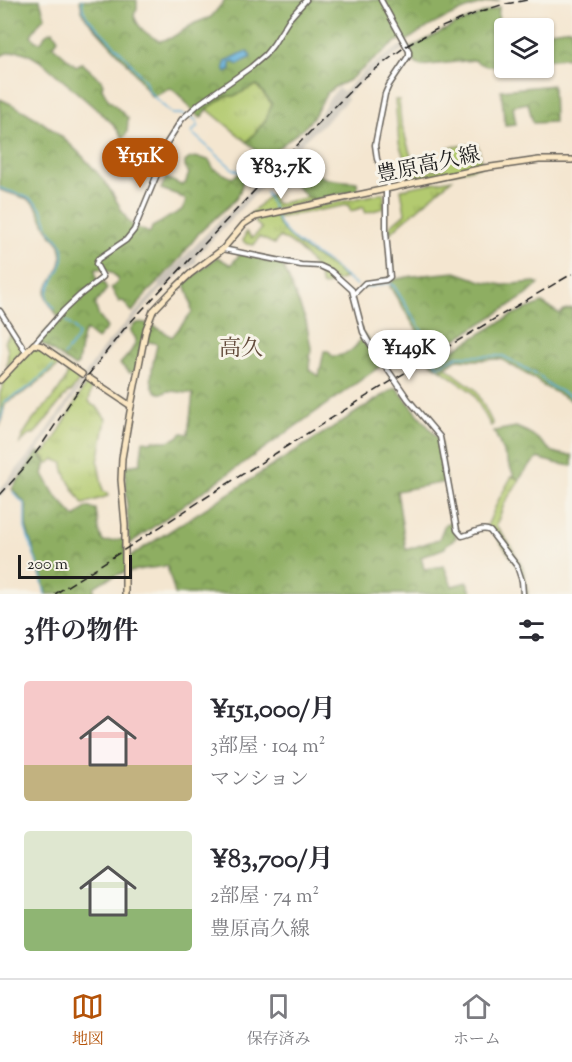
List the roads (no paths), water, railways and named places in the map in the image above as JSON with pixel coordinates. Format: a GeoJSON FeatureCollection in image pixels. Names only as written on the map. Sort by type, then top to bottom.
{"type":"FeatureCollection","features":[{"type":"Feature","properties":{"kind":"main road","name":"豊原高久線"},"geometry":{"type":"LineString","coordinates":[[125,594],[122,458],[146,329],[157,306],[174,289],[223,249],[244,224],[255,217],[484,168],[539,160],[572,160]]}},
{"type":"Feature","properties":{"kind":"main road"},"geometry":{"type":"LineString","coordinates":[[0,380],[34,344],[42,346],[82,374]]}},
{"type":"Feature","properties":{"kind":"main road"},"geometry":{"type":"LineString","coordinates":[[89,378],[131,405]]}},
{"type":"Feature","properties":{"kind":"street"},"geometry":{"type":"LineString","coordinates":[[34,344],[63,311],[103,278],[96,264],[98,259],[126,240],[134,230],[158,171],[161,152],[184,116],[265,55],[290,18],[306,0]]}},
{"type":"Feature","properties":{"kind":"street"},"geometry":{"type":"LineString","coordinates":[[354,294],[365,284],[386,280],[390,277],[387,232],[388,189],[377,159],[375,145],[385,94],[409,55],[409,51],[381,0]]}},
{"type":"Feature","properties":{"kind":"street"},"geometry":{"type":"LineString","coordinates":[[223,249],[301,265],[320,266],[332,271],[349,286],[354,294],[363,332],[368,341],[408,399],[440,437],[457,530],[462,536],[486,529],[490,531],[517,566],[523,594]]}},
{"type":"Feature","properties":{"kind":"street"},"geometry":{"type":"LineString","coordinates":[[0,311],[26,352]]}},
{"type":"Feature","properties":{"kind":"water"},"geometry":{"type":"Polygon","coordinates":[[[248,52],[251,57],[238,65],[234,62],[230,63],[231,69],[226,72],[224,67],[226,61],[248,52]]]}},
{"type":"Feature","properties":{"kind":"waterway"},"geometry":{"type":"LineString","coordinates":[[82,0],[87,17],[125,56],[145,81],[154,97],[172,114],[191,117],[197,121],[197,127],[192,133],[233,169],[251,177]]}},
{"type":"Feature","properties":{"kind":"waterway"},"geometry":{"type":"LineString","coordinates":[[0,188],[28,198],[37,204],[50,230],[61,244],[62,263],[47,292],[47,297],[55,309]]}},
{"type":"Feature","properties":{"kind":"waterway"},"geometry":{"type":"LineString","coordinates":[[266,192],[274,209]]}},
{"type":"Feature","properties":{"kind":"waterway"},"geometry":{"type":"LineString","coordinates":[[276,216],[291,237],[357,285]]}},
{"type":"Feature","properties":{"kind":"waterway"},"geometry":{"type":"LineString","coordinates":[[363,288],[389,283],[394,286],[431,346],[430,355],[438,366],[458,356],[503,356],[541,377],[548,385],[572,397]]}},
{"type":"Feature","properties":{"kind":"waterway"},"geometry":{"type":"LineString","coordinates":[[64,355],[78,334],[66,321]]}},
{"type":"Feature","properties":{"kind":"waterway"},"geometry":{"type":"LineString","coordinates":[[0,421],[4,402],[31,386],[53,366]]}},
{"type":"Feature","properties":{"kind":"waterway"},"geometry":{"type":"LineString","coordinates":[[13,492],[25,505],[25,528],[45,594]]}},
{"type":"Feature","properties":{"kind":"railway"},"geometry":{"type":"LineString","coordinates":[[0,495],[41,446],[89,374],[124,329],[360,81],[406,46],[437,29],[479,12],[527,0]]}},
{"type":"Feature","properties":{"kind":"railway"},"geometry":{"type":"LineString","coordinates":[[55,594],[376,390],[572,274]]}},
{"type":"Feature","properties":{"kind":"district","name":"高久"},"geometry":{"type":"Point","coordinates":[241,347]}}]}
